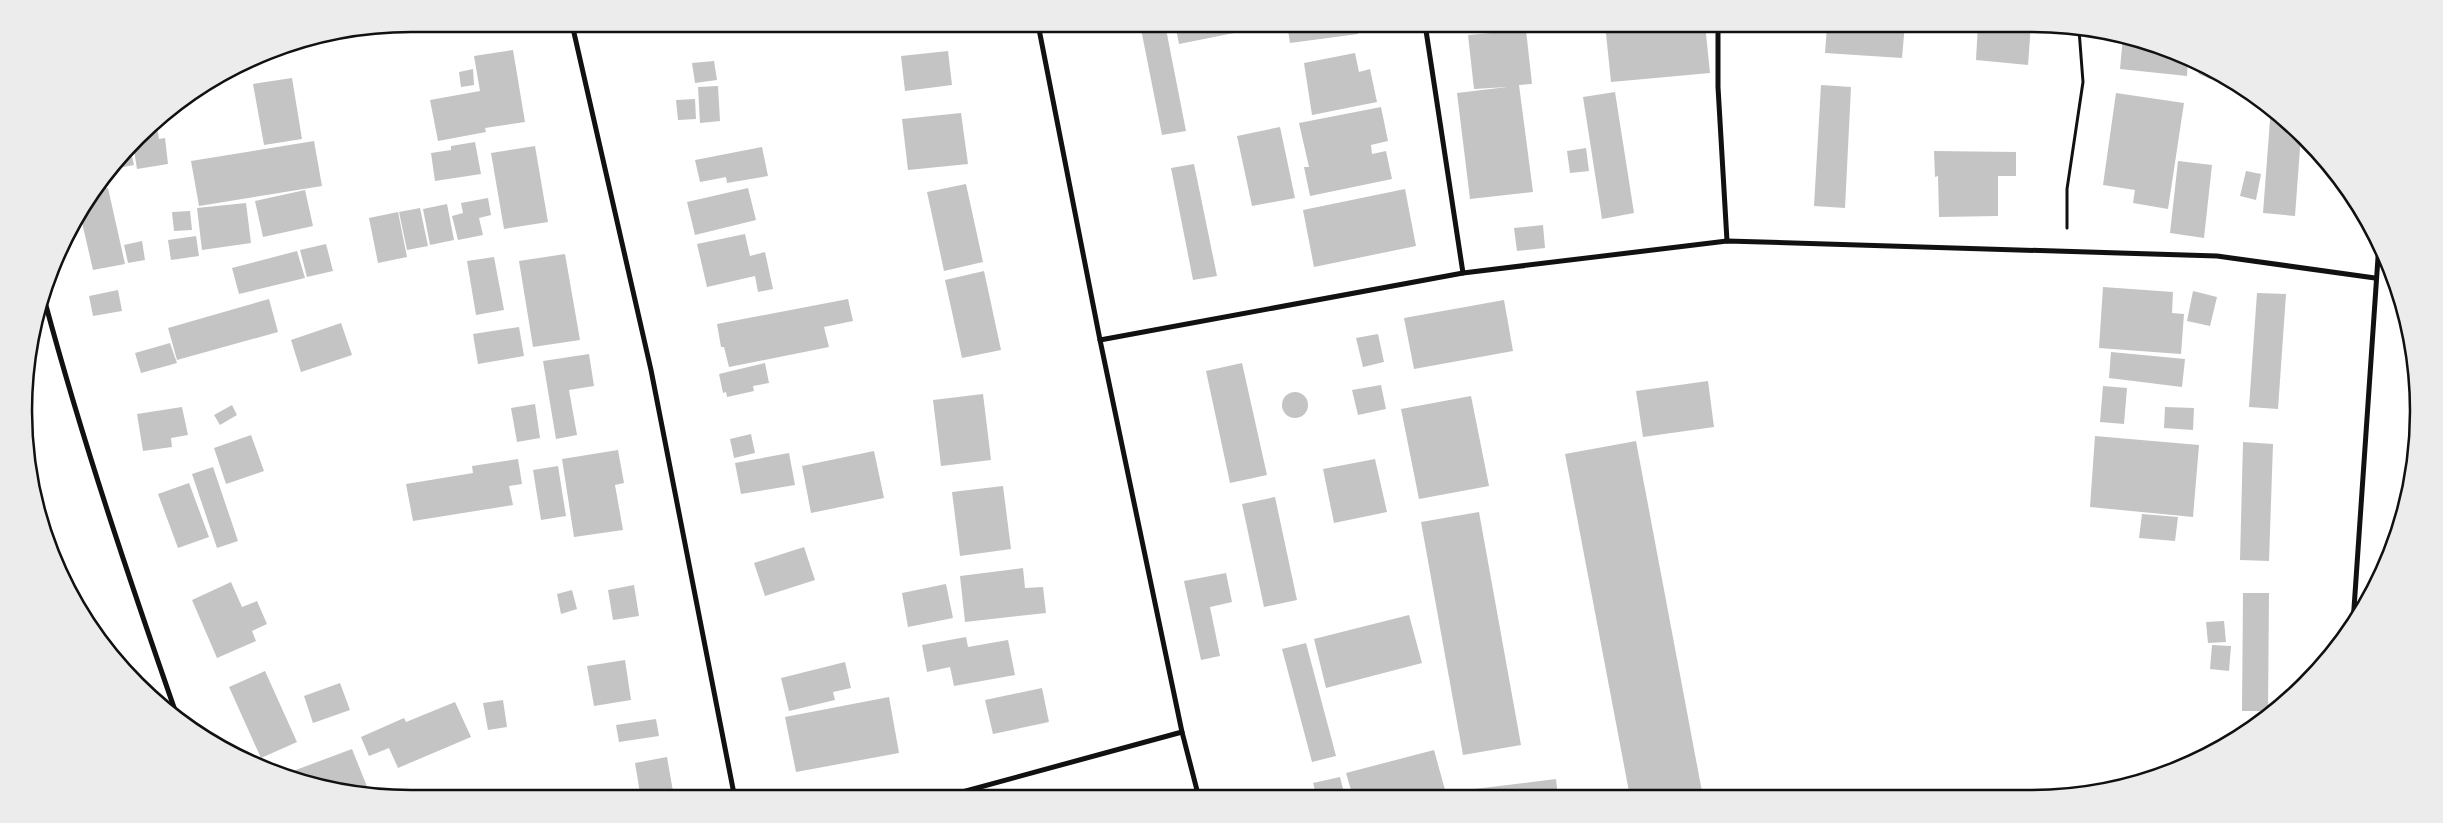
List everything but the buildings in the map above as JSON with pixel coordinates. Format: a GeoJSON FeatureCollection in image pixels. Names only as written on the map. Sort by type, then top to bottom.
{"type":"FeatureCollection","features":[{"type":"Feature","properties":{"kind":"street"},"geometry":{"type":"LineString","coordinates":[[574,32],[651,370],[733,790]]}},
{"type":"Feature","properties":{"kind":"street"},"geometry":{"type":"LineString","coordinates":[[1040,32],[1100,340],[1182,732],[1198,790]]}},
{"type":"Feature","properties":{"kind":"street"},"geometry":{"type":"LineString","coordinates":[[1427,32],[1463,273]]}},
{"type":"Feature","properties":{"kind":"street"},"geometry":{"type":"LineString","coordinates":[[1718,32],[1718,87],[1727,241]]}},
{"type":"Feature","properties":{"kind":"street"},"geometry":{"type":"LineString","coordinates":[[1100,340],[1463,273],[1727,241],[2217,256],[2375,278]]}},
{"type":"Feature","properties":{"kind":"street"},"geometry":{"type":"LineString","coordinates":[[2354,611],[2377,257]]}},
{"type":"Feature","properties":{"kind":"street"},"geometry":{"type":"LineString","coordinates":[[47,308],[138,605],[173,705]]}},
{"type":"Feature","properties":{"kind":"street"},"geometry":{"type":"LineString","coordinates":[[969,790],[1182,732]]}},
{"type":"Feature","properties":{"kind":"path"},"geometry":{"type":"LineString","coordinates":[[2067,251],[2068,189],[2083,82],[2079,36]]}}]}
